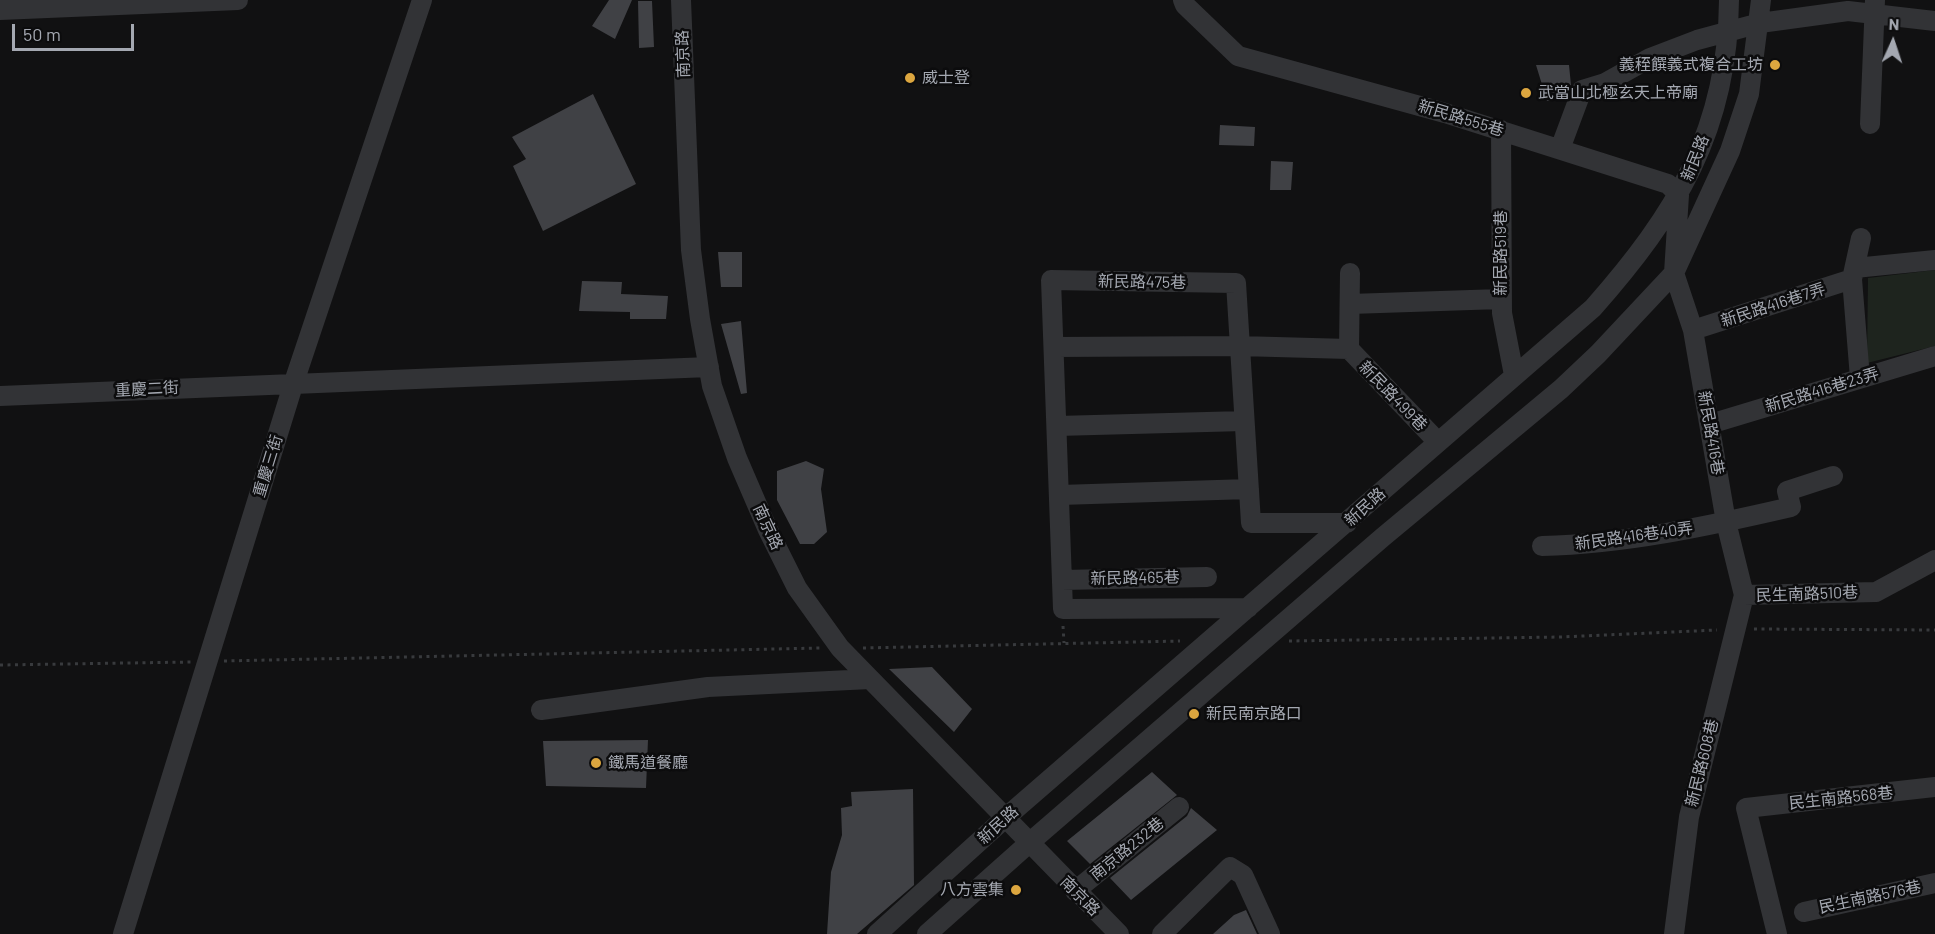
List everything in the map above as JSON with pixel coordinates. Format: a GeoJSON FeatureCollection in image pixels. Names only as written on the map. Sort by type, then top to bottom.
{"type":"FeatureCollection","features":[{"type":"Feature","properties":{"kind":"street"},"geometry":{"type":"LineString","coordinates":[[0,10],[238,0]]}},
{"type":"Feature","properties":{"kind":"street","name":"重慶三街"},"geometry":{"type":"LineString","coordinates":[[123,934],[294,382],[422,0]]}},
{"type":"Feature","properties":{"kind":"street","name":"南京路"},"geometry":{"type":"LineString","coordinates":[[681,0],[691,250],[712,386],[737,458],[768,530],[797,588],[840,648],[1028,844],[1119,934]]}},
{"type":"Feature","properties":{"kind":"street","name":"新民路555巷"},"geometry":{"type":"LineString","coordinates":[[1183,0],[1185,5],[1239,56],[1501,130],[1668,184],[1679,195]]}},
{"type":"Feature","properties":{"kind":"street","name":"新民路"},"geometry":{"type":"LineString","coordinates":[[877,934],[1004,819],[1347,523],[1514,375],[1556,343],[1593,308],[1653,237],[1679,195],[1703,144],[1723,72],[1729,31],[1729,0]]}},
{"type":"Feature","properties":{"kind":"street","name":"新民路"},"geometry":{"type":"LineString","coordinates":[[927,934],[1028,844],[1561,388],[1598,354],[1674,273],[1730,151],[1749,94],[1760,23],[1761,0]]}},
{"type":"Feature","properties":{"kind":"street"},"geometry":{"type":"LineString","coordinates":[[1560,149],[1582,90],[1614,79],[1650,58],[1729,31],[1760,23],[1876,6],[1935,21]]}},
{"type":"Feature","properties":{"kind":"street"},"geometry":{"type":"LineString","coordinates":[[1870,124],[1876,6]]}},
{"type":"Feature","properties":{"kind":"street","name":"新民路519巷"},"geometry":{"type":"LineString","coordinates":[[1501,130],[1502,313],[1514,375]]}},
{"type":"Feature","properties":{"kind":"street"},"geometry":{"type":"LineString","coordinates":[[1674,273],[1679,195]]}},
{"type":"Feature","properties":{"kind":"street"},"geometry":{"type":"LineString","coordinates":[[1860,378],[1854,274],[1861,238]]}},
{"type":"Feature","properties":{"kind":"street","name":"新民路416巷7弄"},"geometry":{"type":"LineString","coordinates":[[1693,330],[1854,274],[1935,260]]}},
{"type":"Feature","properties":{"kind":"street"},"geometry":{"type":"LineString","coordinates":[[1054,347],[1239,346],[1349,349],[1350,273]]}},
{"type":"Feature","properties":{"kind":"street","name":"新民路416巷"},"geometry":{"type":"LineString","coordinates":[[1674,273],[1693,330],[1726,522],[1743,595]]}},
{"type":"Feature","properties":{"kind":"street","name":"新民路475巷"},"geometry":{"type":"LineString","coordinates":[[1248,608],[1063,609],[1051,280],[1236,283],[1251,523],[1347,523]]}},
{"type":"Feature","properties":{"kind":"street"},"geometry":{"type":"LineString","coordinates":[[1350,304],[1502,299]]}},
{"type":"Feature","properties":{"kind":"street","name":"新民路499巷"},"geometry":{"type":"LineString","coordinates":[[1349,349],[1438,442]]}},
{"type":"Feature","properties":{"kind":"street","name":"新民路416巷23弄"},"geometry":{"type":"LineString","coordinates":[[1710,424],[1935,356]]}},
{"type":"Feature","properties":{"kind":"street","name":"重慶二街"},"geometry":{"type":"LineString","coordinates":[[0,396],[294,382],[709,367]]}},
{"type":"Feature","properties":{"kind":"street"},"geometry":{"type":"LineString","coordinates":[[1057,426],[1244,421]]}},
{"type":"Feature","properties":{"kind":"street","name":"新民路416巷40弄"},"geometry":{"type":"LineString","coordinates":[[1542,546],[1581,545],[1726,522],[1791,507],[1787,491],[1833,476]]}},
{"type":"Feature","properties":{"kind":"street"},"geometry":{"type":"LineString","coordinates":[[1060,495],[1249,489]]}},
{"type":"Feature","properties":{"kind":"street","name":"民生南路510巷"},"geometry":{"type":"LineString","coordinates":[[1743,595],[1876,592],[1935,560]]}},
{"type":"Feature","properties":{"kind":"street","name":"新民路465巷"},"geometry":{"type":"LineString","coordinates":[[1062,580],[1207,577]]}},
{"type":"Feature","properties":{"kind":"street","name":"新民路608巷"},"geometry":{"type":"LineString","coordinates":[[1674,934],[1689,817],[1743,595]]}},
{"type":"Feature","properties":{"kind":"street"},"geometry":{"type":"LineString","coordinates":[[541,710],[708,687],[870,678]]}},
{"type":"Feature","properties":{"kind":"street","name":"民生南路568巷"},"geometry":{"type":"LineString","coordinates":[[1777,934],[1746,808],[1935,787]]}},
{"type":"Feature","properties":{"kind":"street","name":"南京路232巷"},"geometry":{"type":"LineString","coordinates":[[1075,891],[1179,807]]}},
{"type":"Feature","properties":{"kind":"street"},"geometry":{"type":"LineString","coordinates":[[1162,934],[1230,867],[1243,875],[1270,934]]}},
{"type":"Feature","properties":{"kind":"street","name":"民生南路576巷"},"geometry":{"type":"LineString","coordinates":[[1804,912],[1935,883]]}},
{"type":"Feature","properties":{"kind":"path"},"geometry":{"type":"LineString","coordinates":[[1264,641],[1561,637],[1735,629],[1935,630]]}},
{"type":"Feature","properties":{"kind":"path"},"geometry":{"type":"LineString","coordinates":[[0,665],[1182,641]]}},
{"type":"Feature","properties":{"kind":"shaded area"},"geometry":{"type":"Polygon","coordinates":[[[1935,270],[1935,346],[1867,363],[1868,278],[1935,270]]]}},
{"type":"Feature","properties":{"kind":"building"},"geometry":{"type":"Polygon","coordinates":[[[609,0],[632,0],[615,39],[592,26],[609,0]]]}},
{"type":"Feature","properties":{"kind":"building"},"geometry":{"type":"Polygon","coordinates":[[[638,1],[652,1],[654,47],[639,48],[638,1]]]}},
{"type":"Feature","properties":{"kind":"building"},"geometry":{"type":"Polygon","coordinates":[[[1536,65],[1569,65],[1571,85],[1567,96],[1547,101],[1536,65]]]}},
{"type":"Feature","properties":{"kind":"building"},"geometry":{"type":"Polygon","coordinates":[[[593,94],[636,184],[543,231],[513,166],[526,159],[512,137],[593,94]]]}},
{"type":"Feature","properties":{"kind":"building"},"geometry":{"type":"Polygon","coordinates":[[[1220,125],[1255,127],[1254,146],[1219,145],[1220,125]]]}},
{"type":"Feature","properties":{"kind":"building"},"geometry":{"type":"Polygon","coordinates":[[[1271,161],[1293,162],[1291,190],[1270,190],[1271,161]]]}},
{"type":"Feature","properties":{"kind":"building"},"geometry":{"type":"Polygon","coordinates":[[[718,252],[742,252],[742,287],[721,287],[718,252]]]}},
{"type":"Feature","properties":{"kind":"building"},"geometry":{"type":"Polygon","coordinates":[[[582,281],[622,282],[621,294],[668,296],[666,319],[630,319],[630,312],[579,311],[582,281]]]}},
{"type":"Feature","properties":{"kind":"building"},"geometry":{"type":"Polygon","coordinates":[[[741,321],[747,393],[741,394],[721,324],[741,321]]]}},
{"type":"Feature","properties":{"kind":"building"},"geometry":{"type":"Polygon","coordinates":[[[806,461],[824,469],[821,489],[827,532],[814,544],[800,544],[777,500],[777,471],[806,461]]]}},
{"type":"Feature","properties":{"kind":"building"},"geometry":{"type":"Polygon","coordinates":[[[932,667],[972,709],[954,732],[889,669],[932,667]]]}},
{"type":"Feature","properties":{"kind":"building","name":"鐵馬道餐廳"},"geometry":{"type":"Polygon","coordinates":[[[648,740],[646,788],[546,786],[543,741],[648,740]]]}},
{"type":"Feature","properties":{"kind":"building"},"geometry":{"type":"Polygon","coordinates":[[[1152,772],[1177,795],[1090,864],[1067,841],[1152,772]]]}},
{"type":"Feature","properties":{"kind":"building"},"geometry":{"type":"Polygon","coordinates":[[[913,789],[914,885],[857,934],[827,934],[831,872],[842,835],[841,808],[852,806],[851,792],[913,789]]]}},
{"type":"Feature","properties":{"kind":"building"},"geometry":{"type":"Polygon","coordinates":[[[1191,808],[1217,830],[1131,900],[1110,878],[1187,816],[1191,808]]]}},
{"type":"Feature","properties":{"kind":"building"},"geometry":{"type":"Polygon","coordinates":[[[1246,910],[1257,934],[1213,934],[1234,915],[1246,910]]]}},
{"type":"Feature","properties":{"kind":"place","name":"義秷饌義式複合工坊"},"geometry":{"type":"Point","coordinates":[1775,65]}},
{"type":"Feature","properties":{"kind":"place","name":"威士登"},"geometry":{"type":"Point","coordinates":[910,78]}},
{"type":"Feature","properties":{"kind":"place","name":"武當山北極玄天上帝廟"},"geometry":{"type":"Point","coordinates":[1526,93]}},
{"type":"Feature","properties":{"kind":"place","name":"新民南京路口"},"geometry":{"type":"Point","coordinates":[1194,714]}},
{"type":"Feature","properties":{"kind":"place","name":"鐵馬道餐廳"},"geometry":{"type":"Point","coordinates":[596,763]}},
{"type":"Feature","properties":{"kind":"place","name":"八方雲集"},"geometry":{"type":"Point","coordinates":[1016,890]}}]}
